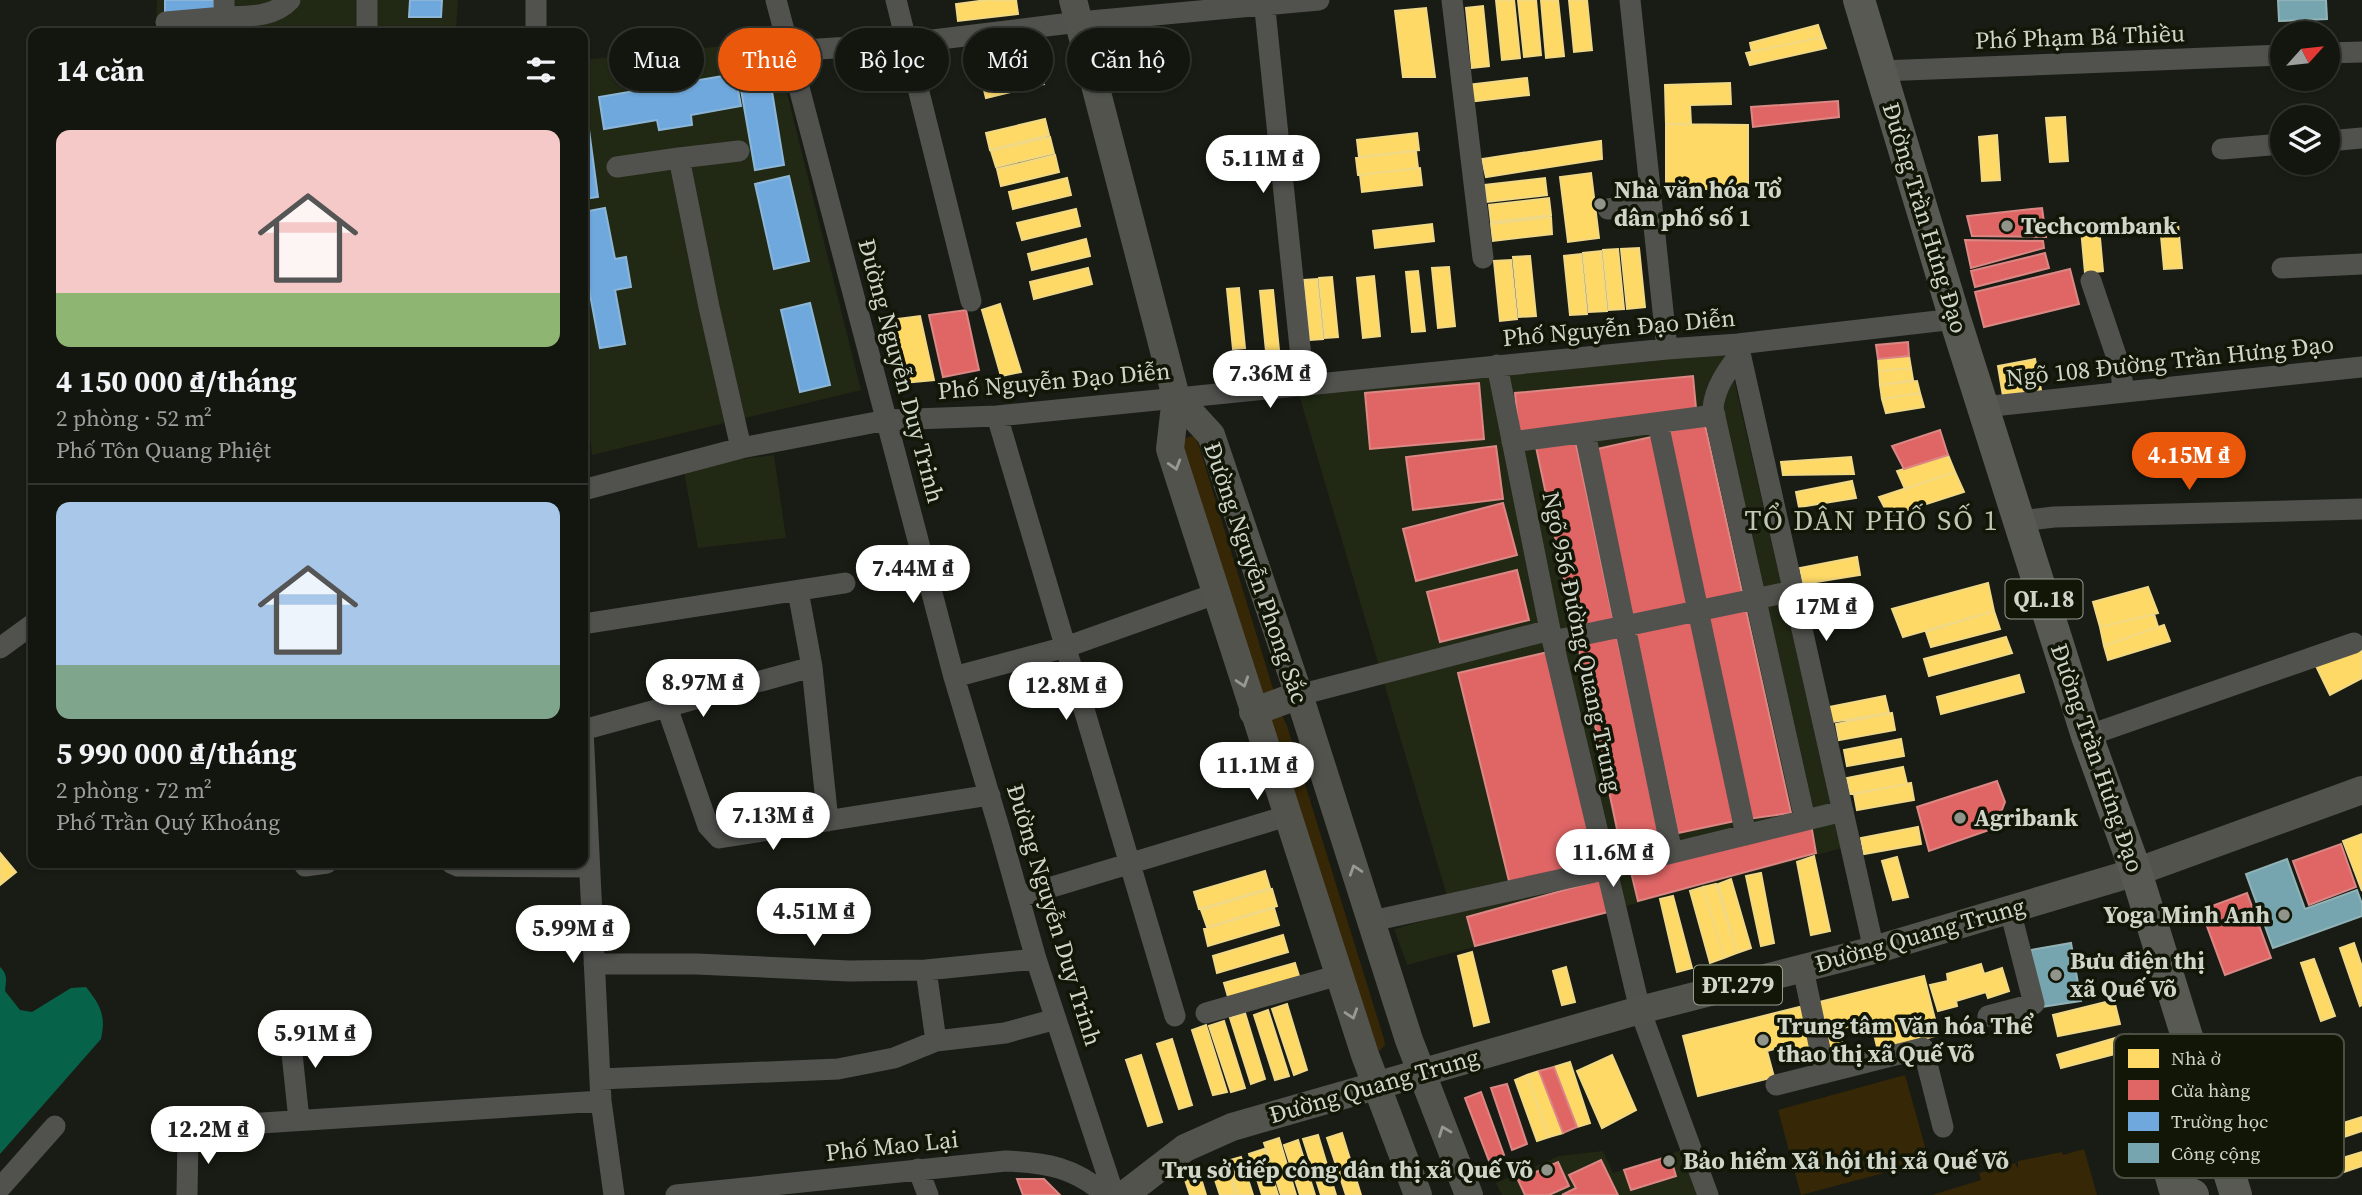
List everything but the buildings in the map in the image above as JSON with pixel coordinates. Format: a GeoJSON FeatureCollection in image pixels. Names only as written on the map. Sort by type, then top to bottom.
{"type":"FeatureCollection","features":[{"type":"Feature","properties":{"kind":"highway","name":"Đường Trần Hưng Đạo"},"geometry":{"type":"LineString","coordinates":[[1859,0],[1955,319],[2087,736],[2136,872],[2187,1034]]}},
{"type":"Feature","properties":{"kind":"highway"},"geometry":{"type":"LineString","coordinates":[[2172,1178],[2174,1187],[2193,1195]]}},
{"type":"Feature","properties":{"kind":"highway","name":"Đường Trần Hưng Đạo"},"geometry":{"type":"LineString","coordinates":[[2231,1178],[2236,1195]]}},
{"type":"Feature","properties":{"kind":"main road","name":"Đường Nguyễn Phong Sắc"},"geometry":{"type":"LineString","coordinates":[[1076,11],[1176,397],[1170,449],[1339,975],[1418,1195]]}},
{"type":"Feature","properties":{"kind":"main road","name":"Đường Nguyễn Phong Sắc"},"geometry":{"type":"LineString","coordinates":[[1176,397],[1211,435],[1299,695],[1421,1072],[1469,1195]]}},
{"type":"Feature","properties":{"kind":"main road"},"geometry":{"type":"LineString","coordinates":[[1253,712],[1299,695]]}},
{"type":"Feature","properties":{"kind":"main road","name":"Đường Quang Trung"},"geometry":{"type":"LineString","coordinates":[[1124,1195],[1185,1148],[1232,1127],[1640,1010],[1874,950],[2010,910],[2136,872],[2362,790]]}},
{"type":"Feature","properties":{"kind":"street"},"geometry":{"type":"LineString","coordinates":[[166,22],[224,9],[253,16],[276,11],[290,0]]}},
{"type":"Feature","properties":{"kind":"street"},"geometry":{"type":"LineString","coordinates":[[367,0],[367,28]]}},
{"type":"Feature","properties":{"kind":"street"},"geometry":{"type":"LineString","coordinates":[[536,0],[536,28]]}},
{"type":"Feature","properties":{"kind":"street","name":"Đường Nguyễn Duy Trinh"},"geometry":{"type":"LineString","coordinates":[[776,0],[784,28]]}},
{"type":"Feature","properties":{"kind":"street"},"geometry":{"type":"LineString","coordinates":[[896,0],[904,28]]}},
{"type":"Feature","properties":{"kind":"street"},"geometry":{"type":"LineString","coordinates":[[949,35],[1076,11],[1319,0]]}},
{"type":"Feature","properties":{"kind":"street"},"geometry":{"type":"LineString","coordinates":[[1452,0],[1483,258]]}},
{"type":"Feature","properties":{"kind":"street"},"geometry":{"type":"LineString","coordinates":[[1630,0],[1667,349]]}},
{"type":"Feature","properties":{"kind":"street"},"geometry":{"type":"LineString","coordinates":[[1264,3],[1304,386]]}},
{"type":"Feature","properties":{"kind":"street"},"geometry":{"type":"LineString","coordinates":[[2340,53],[2362,52]]}},
{"type":"Feature","properties":{"kind":"street","name":"Phố Phạm Bá Thiều"},"geometry":{"type":"LineString","coordinates":[[1881,71],[2270,55]]}},
{"type":"Feature","properties":{"kind":"street","name":"Đường Nguyễn Duy Trinh"},"geometry":{"type":"LineString","coordinates":[[801,91],[954,677],[1036,959],[1114,1195]]}},
{"type":"Feature","properties":{"kind":"street"},"geometry":{"type":"LineString","coordinates":[[920,91],[971,301]]}},
{"type":"Feature","properties":{"kind":"street"},"geometry":{"type":"LineString","coordinates":[[2340,140],[2362,138]]}},
{"type":"Feature","properties":{"kind":"street"},"geometry":{"type":"LineString","coordinates":[[2222,149],[2270,145]]}},
{"type":"Feature","properties":{"kind":"street"},"geometry":{"type":"LineString","coordinates":[[617,167],[738,151]]}},
{"type":"Feature","properties":{"kind":"street"},"geometry":{"type":"LineString","coordinates":[[679,158],[741,448]]}},
{"type":"Feature","properties":{"kind":"street"},"geometry":{"type":"LineString","coordinates":[[1608,209],[1651,203]]}},
{"type":"Feature","properties":{"kind":"street"},"geometry":{"type":"LineString","coordinates":[[2282,268],[2362,264]]}},
{"type":"Feature","properties":{"kind":"street"},"geometry":{"type":"LineString","coordinates":[[2091,281],[2121,370],[2123,391]]}},
{"type":"Feature","properties":{"kind":"street","name":"Phố Nguyễn Đạo Diễn"},"geometry":{"type":"LineString","coordinates":[[588,489],[741,448],[887,420],[997,416],[1667,349],[1739,349],[1955,319]]}},
{"type":"Feature","properties":{"kind":"street"},"geometry":{"type":"LineString","coordinates":[[1739,349],[1716,391],[1713,408],[1805,820]]}},
{"type":"Feature","properties":{"kind":"street"},"geometry":{"type":"LineString","coordinates":[[1739,349],[1874,950]]}},
{"type":"Feature","properties":{"kind":"street","name":"Ngõ 956 Đường Quang Trung"},"geometry":{"type":"LineString","coordinates":[[1497,365],[1552,635],[1640,1010],[1708,1195]]}},
{"type":"Feature","properties":{"kind":"street","name":"Ngõ 108 Đường Trần Hưng Đạo"},"geometry":{"type":"LineString","coordinates":[[1983,407],[2362,367]]}},
{"type":"Feature","properties":{"kind":"street"},"geometry":{"type":"LineString","coordinates":[[1512,442],[1715,415]]}},
{"type":"Feature","properties":{"kind":"street"},"geometry":{"type":"LineString","coordinates":[[997,416],[1175,1016]]}},
{"type":"Feature","properties":{"kind":"street"},"geometry":{"type":"LineString","coordinates":[[1658,423],[1746,835]]}},
{"type":"Feature","properties":{"kind":"street"},"geometry":{"type":"LineString","coordinates":[[1585,433],[1672,853]]}},
{"type":"Feature","properties":{"kind":"street"},"geometry":{"type":"LineString","coordinates":[[2020,521],[2054,517],[2362,509]]}},
{"type":"Feature","properties":{"kind":"street"},"geometry":{"type":"LineString","coordinates":[[588,623],[845,583]]}},
{"type":"Feature","properties":{"kind":"street"},"geometry":{"type":"LineString","coordinates":[[798,591],[812,667],[828,821]]}},
{"type":"Feature","properties":{"kind":"street"},"geometry":{"type":"LineString","coordinates":[[1299,695],[1552,635],[1625,626],[1793,591]]}},
{"type":"Feature","properties":{"kind":"street"},"geometry":{"type":"LineString","coordinates":[[954,677],[1066,647],[1215,594]]}},
{"type":"Feature","properties":{"kind":"street"},"geometry":{"type":"LineString","coordinates":[[0,648],[28,628]]}},
{"type":"Feature","properties":{"kind":"street"},"geometry":{"type":"LineString","coordinates":[[2087,736],[2354,643]]}},
{"type":"Feature","properties":{"kind":"street"},"geometry":{"type":"LineString","coordinates":[[588,729],[812,667]]}},
{"type":"Feature","properties":{"kind":"street"},"geometry":{"type":"LineString","coordinates":[[667,707],[708,826],[719,838],[990,795]]}},
{"type":"Feature","properties":{"kind":"street"},"geometry":{"type":"LineString","coordinates":[[1372,921],[1606,869],[1843,811]]}},
{"type":"Feature","properties":{"kind":"street"},"geometry":{"type":"LineString","coordinates":[[1019,897],[1287,816]]}},
{"type":"Feature","properties":{"kind":"street"},"geometry":{"type":"LineString","coordinates":[[588,844],[600,1101],[614,1195]]}},
{"type":"Feature","properties":{"kind":"street"},"geometry":{"type":"LineString","coordinates":[[1988,1016],[2034,1004],[2010,910]]}},
{"type":"Feature","properties":{"kind":"street"},"geometry":{"type":"LineString","coordinates":[[594,964],[696,964],[849,971],[926,970],[1036,959]]}},
{"type":"Feature","properties":{"kind":"street"},"geometry":{"type":"LineString","coordinates":[[1803,969],[1825,1073]]}},
{"type":"Feature","properties":{"kind":"street"},"geometry":{"type":"LineString","coordinates":[[926,970],[936,1041]]}},
{"type":"Feature","properties":{"kind":"street"},"geometry":{"type":"LineString","coordinates":[[1206,1013],[1339,975]]}},
{"type":"Feature","properties":{"kind":"street"},"geometry":{"type":"LineString","coordinates":[[600,1079],[838,1069],[894,1058],[936,1041],[1005,1033],[1056,1019]]}},
{"type":"Feature","properties":{"kind":"street"},"geometry":{"type":"LineString","coordinates":[[289,1025],[299,1120]]}},
{"type":"Feature","properties":{"kind":"street"},"geometry":{"type":"LineString","coordinates":[[1776,1085],[1923,1048],[1943,1127]]}},
{"type":"Feature","properties":{"kind":"street"},"geometry":{"type":"LineString","coordinates":[[187,1195],[188,1136],[245,1124],[600,1101]]}},
{"type":"Feature","properties":{"kind":"street"},"geometry":{"type":"LineString","coordinates":[[0,1188],[55,1126]]}},
{"type":"Feature","properties":{"kind":"street","name":"Phố Mao Lại"},"geometry":{"type":"LineString","coordinates":[[676,1195],[1006,1161],[1043,1163],[1073,1172],[1106,1195]]}},
{"type":"Feature","properties":{"kind":"street"},"geometry":{"type":"LineString","coordinates":[[918,1169],[928,1195]]}},
{"type":"Feature","properties":{"kind":"shaded area"},"geometry":{"type":"Polygon","coordinates":[[[157,0],[458,0],[456,28],[156,28],[157,0]]]}},
{"type":"Feature","properties":{"kind":"shaded area"},"geometry":{"type":"Polygon","coordinates":[[[718,47],[718,91],[786,91],[861,390],[592,455],[588,421],[588,60],[609,57],[609,91],[704,91],[704,48],[718,47]]]}},
{"type":"Feature","properties":{"kind":"shaded area"},"geometry":{"type":"Polygon","coordinates":[[[1726,345],[1842,848],[1407,965],[1394,929],[1452,913],[1297,388],[1726,345]]]}},
{"type":"Feature","properties":{"kind":"shaded area"},"geometry":{"type":"Polygon","coordinates":[[[1192,436],[1198,443],[1274,692],[1263,700],[1181,445],[1186,438],[1192,436]]]}},
{"type":"Feature","properties":{"kind":"shaded area"},"geometry":{"type":"Polygon","coordinates":[[[774,455],[786,538],[698,548],[683,466],[774,455]]]}},
{"type":"Feature","properties":{"kind":"shaded area"},"geometry":{"type":"Polygon","coordinates":[[[1278,712],[1287,726],[1384,1039],[1385,1045],[1379,1051],[1375,1051],[1268,723],[1278,712]]]}},
{"type":"Feature","properties":{"kind":"shaded area"},"geometry":{"type":"Polygon","coordinates":[[[0,967],[5,975],[5,991],[20,1010],[32,1012],[71,988],[86,987],[99,1006],[103,1024],[101,1039],[0,1154],[0,967]]]}},
{"type":"Feature","properties":{"kind":"shaded area"},"geometry":{"type":"Polygon","coordinates":[[[1905,1075],[1929,1161],[1801,1195],[1778,1110],[1905,1075]]]}},
{"type":"Feature","properties":{"kind":"shaded area"},"geometry":{"type":"Polygon","coordinates":[[[1685,1149],[1703,1195],[1502,1195],[1496,1183],[1559,1156],[1603,1151],[1613,1173],[1685,1149]]]}},
{"type":"Feature","properties":{"kind":"shaded area"},"geometry":{"type":"Polygon","coordinates":[[[2084,1149],[2097,1195],[1932,1195],[1981,1180],[1979,1173],[2015,1163],[2018,1169],[2018,1161],[2062,1152],[2063,1155],[2084,1149]]]}},
{"type":"Feature","properties":{"kind":"place","name":"Nhà văn hóa Tổ dân phố số 1"},"geometry":{"type":"Point","coordinates":[1600,204]}},
{"type":"Feature","properties":{"kind":"place","name":"Techcombank"},"geometry":{"type":"Point","coordinates":[2007,226]}},
{"type":"Feature","properties":{"kind":"place","name":"Agribank"},"geometry":{"type":"Point","coordinates":[1960,818]}},
{"type":"Feature","properties":{"kind":"place","name":"Yoga Minh Anh"},"geometry":{"type":"Point","coordinates":[2284,915]}},
{"type":"Feature","properties":{"kind":"place","name":"Bưu điện thị xã Quế Võ"},"geometry":{"type":"Point","coordinates":[2056,975]}},
{"type":"Feature","properties":{"kind":"place","name":"Trung tâm Văn hóa Thể thao thị xã Quế Võ"},"geometry":{"type":"Point","coordinates":[1763,1040]}},
{"type":"Feature","properties":{"kind":"place","name":"Bảo hiểm Xã hội thị xã Quế Võ"},"geometry":{"type":"Point","coordinates":[1669,1161]}},
{"type":"Feature","properties":{"kind":"place","name":"Trụ sở tiếp công dân thị xã Quế Võ"},"geometry":{"type":"Point","coordinates":[1547,1170]}},
{"type":"Feature","properties":{"kind":"district","name":"TỔ DÂN PHỐ SỐ 1"},"geometry":{"type":"Point","coordinates":[1872,520]}}]}
